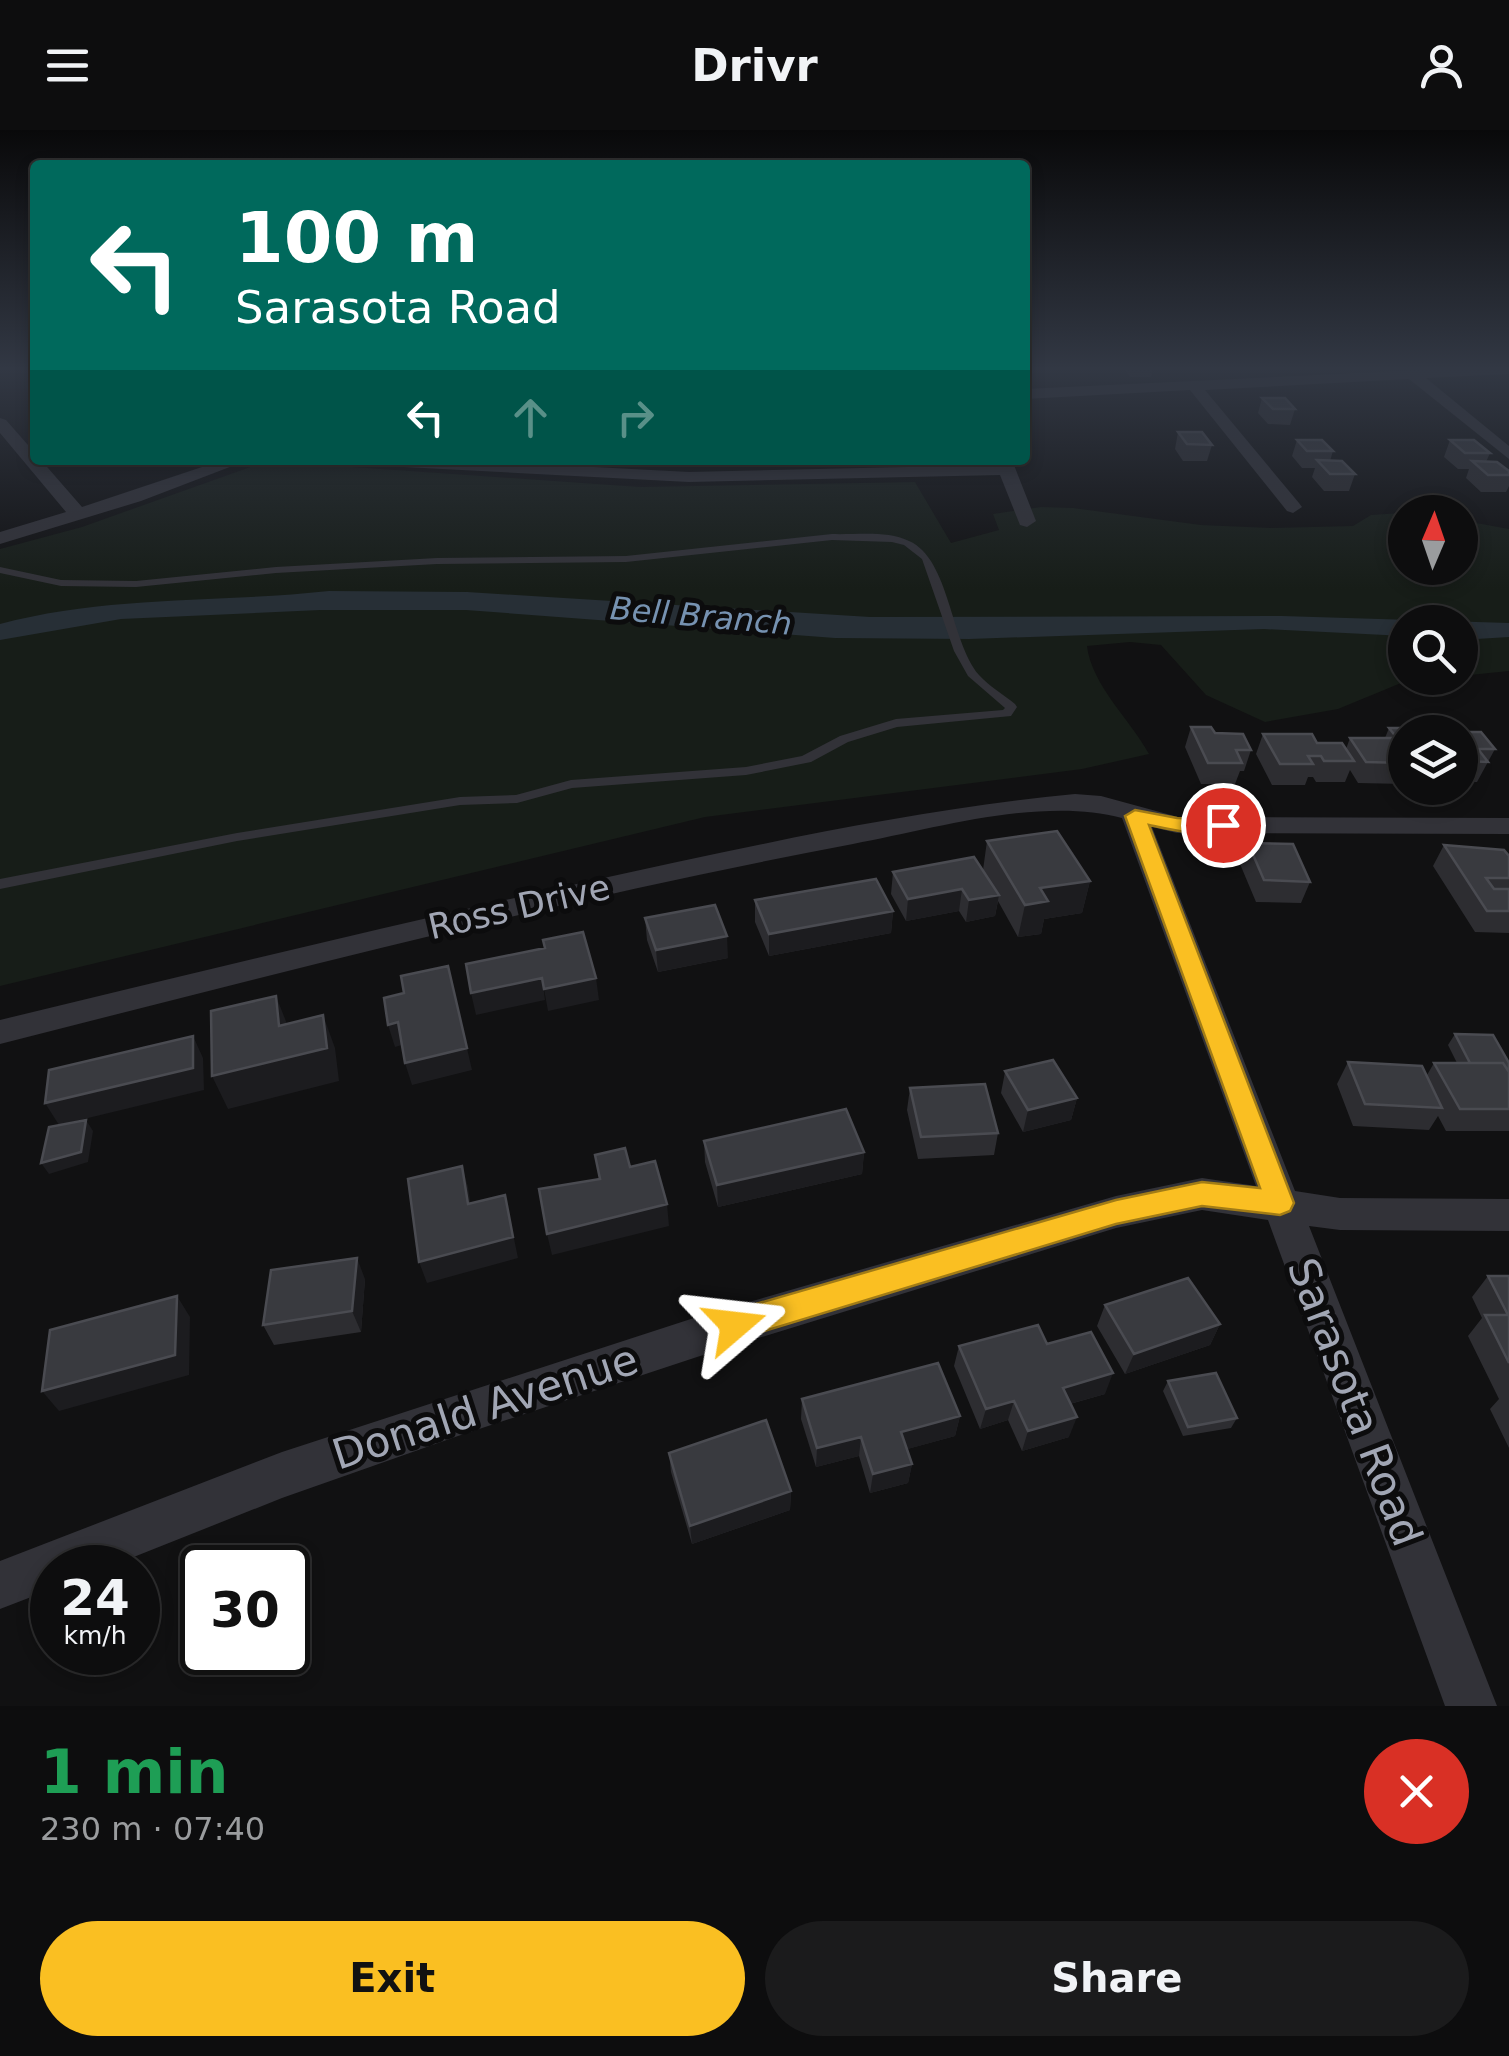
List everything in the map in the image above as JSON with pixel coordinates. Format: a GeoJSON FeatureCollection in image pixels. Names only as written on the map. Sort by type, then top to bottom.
{"type":"FeatureCollection","features":[{"type":"Feature","properties":{"kind":"street"},"geometry":{"type":"LineString","coordinates":[[1239,442],[1292,508]]}},
{"type":"Feature","properties":{"kind":"street"},"geometry":{"type":"LineString","coordinates":[[35,465],[79,515]]}},
{"type":"Feature","properties":{"kind":"street"},"geometry":{"type":"LineString","coordinates":[[0,538],[225,465]]}},
{"type":"Feature","properties":{"kind":"street"},"geometry":{"type":"LineString","coordinates":[[524,465],[758,477],[1004,465],[1028,521]]}},
{"type":"Feature","properties":{"kind":"street","name":"Ross Drive"},"geometry":{"type":"LineString","coordinates":[[0,1032],[332,949],[886,827],[1043,805],[1100,804],[1135,816]]}},
{"type":"Feature","properties":{"kind":"street"},"geometry":{"type":"LineString","coordinates":[[1135,816],[1177,825],[1509,826]]}},
{"type":"Feature","properties":{"kind":"street","name":"Sarasota Road"},"geometry":{"type":"LineString","coordinates":[[1135,816],[1470,1706]]}},
{"type":"Feature","properties":{"kind":"street","name":"Donald Avenue"},"geometry":{"type":"LineString","coordinates":[[0,1584],[282,1475],[458,1414],[697,1336],[1042,1232],[1202,1194],[1340,1214],[1509,1215]]}},
{"type":"Feature","properties":{"kind":"lane"},"geometry":{"type":"LineString","coordinates":[[0,570],[62,583],[136,584],[276,570],[437,561],[626,559],[859,536],[893,539],[919,550],[926,558],[960,651],[985,689],[1010,707],[1007,713],[896,723],[844,739],[806,758],[746,771],[572,784],[517,799],[460,801],[237,836],[0,884]]}},
{"type":"Feature","properties":{"kind":"shaded area"},"geometry":{"type":"Polygon","coordinates":[[[256,465],[324,465],[640,487],[915,482],[951,543],[999,530],[993,514],[1041,507],[1201,525],[1271,528],[1353,526],[1371,515],[1388,514],[1388,585],[1478,585],[1478,523],[1509,529],[1509,671],[1478,674],[1478,605],[1388,605],[1388,688],[1338,709],[1265,722],[1206,695],[1161,645],[1130,642],[1087,646],[1104,689],[1149,754],[1082,769],[705,817],[0,986],[0,549],[82,527],[256,465]]]}},
{"type":"Feature","properties":{"kind":"water","name":"Bell Branch"},"geometry":{"type":"Polygon","coordinates":[[[329,591],[467,592],[870,617],[1388,619],[1388,635],[1264,629],[969,639],[835,638],[466,610],[320,610],[121,619],[0,640],[0,624],[81,608],[329,591]]]}},
{"type":"Feature","properties":{"kind":"water","name":"Bell Branch"},"geometry":{"type":"Polygon","coordinates":[[[1478,622],[1509,623],[1509,637],[1478,639],[1478,622]]]}},
{"type":"Feature","properties":{"kind":"building"},"geometry":{"type":"Polygon","coordinates":[[[1185,442],[1209,442],[1212,445],[1185,442]]]}},
{"type":"Feature","properties":{"kind":"building"},"geometry":{"type":"Polygon","coordinates":[[[1298,442],[1324,442],[1333,451],[1307,451],[1298,442]]]}},
{"type":"Feature","properties":{"kind":"building"},"geometry":{"type":"Polygon","coordinates":[[[1452,442],[1476,442],[1490,453],[1465,453],[1452,442]]]}},
{"type":"Feature","properties":{"kind":"building"},"geometry":{"type":"Polygon","coordinates":[[[1317,460],[1342,461],[1355,474],[1330,474],[1317,460]]]}},
{"type":"Feature","properties":{"kind":"building"},"geometry":{"type":"Polygon","coordinates":[[[1472,461],[1497,462],[1509,475],[1488,475],[1472,461]]]}},
{"type":"Feature","properties":{"kind":"building"},"geometry":{"type":"Polygon","coordinates":[[[1191,727],[1243,734],[1251,750],[1236,750],[1242,763],[1208,763],[1191,727]]]}},
{"type":"Feature","properties":{"kind":"building"},"geometry":{"type":"Polygon","coordinates":[[[1478,732],[1481,732],[1495,749],[1478,749],[1478,732]]]}},
{"type":"Feature","properties":{"kind":"building"},"geometry":{"type":"Polygon","coordinates":[[[1263,734],[1312,734],[1317,743],[1342,743],[1354,761],[1324,761],[1321,756],[1308,756],[1313,764],[1280,764],[1263,734]]]}},
{"type":"Feature","properties":{"kind":"building"},"geometry":{"type":"Polygon","coordinates":[[[1350,738],[1388,738],[1388,763],[1366,762],[1350,738]]]}},
{"type":"Feature","properties":{"kind":"building"},"geometry":{"type":"Polygon","coordinates":[[[1478,749],[1488,762],[1478,762],[1478,749]]]}},
{"type":"Feature","properties":{"kind":"building"},"geometry":{"type":"Polygon","coordinates":[[[1057,831],[1090,881],[1040,888],[1048,901],[1025,905],[987,841],[1057,831]]]}},
{"type":"Feature","properties":{"kind":"building"},"geometry":{"type":"Polygon","coordinates":[[[1248,843],[1293,844],[1310,882],[1264,880],[1248,843]]]}},
{"type":"Feature","properties":{"kind":"building"},"geometry":{"type":"Polygon","coordinates":[[[1444,845],[1504,850],[1509,856],[1509,878],[1486,878],[1494,889],[1509,889],[1509,911],[1487,911],[1444,845]]]}},
{"type":"Feature","properties":{"kind":"building"},"geometry":{"type":"Polygon","coordinates":[[[974,857],[999,895],[969,900],[962,889],[908,899],[893,872],[974,857]]]}},
{"type":"Feature","properties":{"kind":"building"},"geometry":{"type":"Polygon","coordinates":[[[876,879],[893,911],[769,934],[755,900],[876,879]]]}},
{"type":"Feature","properties":{"kind":"building"},"geometry":{"type":"Polygon","coordinates":[[[715,905],[727,936],[656,950],[645,918],[715,905]]]}},
{"type":"Feature","properties":{"kind":"building"},"geometry":{"type":"Polygon","coordinates":[[[583,932],[596,978],[544,989],[542,978],[471,993],[466,964],[545,948],[543,940],[583,932]]]}},
{"type":"Feature","properties":{"kind":"building"},"geometry":{"type":"Polygon","coordinates":[[[448,966],[467,1048],[405,1063],[398,1022],[388,1025],[384,998],[404,993],[401,976],[448,966]]]}},
{"type":"Feature","properties":{"kind":"building"},"geometry":{"type":"Polygon","coordinates":[[[276,996],[279,1026],[323,1015],[327,1048],[212,1076],[211,1011],[276,996]]]}},
{"type":"Feature","properties":{"kind":"building"},"geometry":{"type":"Polygon","coordinates":[[[1455,1034],[1493,1035],[1509,1069],[1503,1063],[1470,1063],[1455,1034]]]}},
{"type":"Feature","properties":{"kind":"building"},"geometry":{"type":"Polygon","coordinates":[[[193,1036],[193,1068],[45,1103],[49,1070],[193,1036]]]}},
{"type":"Feature","properties":{"kind":"building"},"geometry":{"type":"Polygon","coordinates":[[[1053,1060],[1077,1098],[1028,1110],[1005,1071],[1053,1060]]]}},
{"type":"Feature","properties":{"kind":"building"},"geometry":{"type":"Polygon","coordinates":[[[1348,1062],[1422,1066],[1442,1108],[1365,1104],[1348,1062]]]}},
{"type":"Feature","properties":{"kind":"building"},"geometry":{"type":"Polygon","coordinates":[[[1434,1063],[1503,1063],[1509,1072],[1509,1109],[1460,1109],[1434,1063]]]}},
{"type":"Feature","properties":{"kind":"building"},"geometry":{"type":"Polygon","coordinates":[[[985,1084],[998,1133],[921,1137],[910,1088],[985,1084]]]}},
{"type":"Feature","properties":{"kind":"building"},"geometry":{"type":"Polygon","coordinates":[[[846,1109],[864,1152],[717,1185],[704,1141],[846,1109]]]}},
{"type":"Feature","properties":{"kind":"building"},"geometry":{"type":"Polygon","coordinates":[[[86,1120],[81,1152],[41,1163],[49,1127],[86,1120]]]}},
{"type":"Feature","properties":{"kind":"building"},"geometry":{"type":"Polygon","coordinates":[[[625,1148],[630,1167],[655,1161],[667,1204],[547,1234],[539,1189],[600,1179],[595,1155],[625,1148]]]}},
{"type":"Feature","properties":{"kind":"building"},"geometry":{"type":"Polygon","coordinates":[[[462,1166],[468,1204],[505,1195],[513,1237],[419,1262],[408,1179],[462,1166]]]}},
{"type":"Feature","properties":{"kind":"building"},"geometry":{"type":"Polygon","coordinates":[[[357,1258],[352,1311],[263,1325],[271,1270],[357,1258]]]}},
{"type":"Feature","properties":{"kind":"building"},"geometry":{"type":"Polygon","coordinates":[[[1488,1276],[1509,1276],[1509,1363],[1485,1315],[1508,1315],[1488,1276]]]}},
{"type":"Feature","properties":{"kind":"building"},"geometry":{"type":"Polygon","coordinates":[[[1188,1278],[1220,1324],[1134,1354],[1105,1305],[1188,1278]]]}},
{"type":"Feature","properties":{"kind":"building"},"geometry":{"type":"Polygon","coordinates":[[[177,1296],[175,1355],[42,1391],[50,1330],[177,1296]]]}},
{"type":"Feature","properties":{"kind":"building"},"geometry":{"type":"Polygon","coordinates":[[[1038,1325],[1047,1344],[1091,1332],[1113,1373],[1063,1388],[1077,1417],[1028,1431],[1014,1401],[986,1409],[959,1346],[1038,1325]]]}},
{"type":"Feature","properties":{"kind":"building"},"geometry":{"type":"Polygon","coordinates":[[[938,1363],[960,1416],[901,1432],[912,1464],[873,1474],[861,1437],[817,1448],[802,1399],[938,1363]]]}},
{"type":"Feature","properties":{"kind":"building"},"geometry":{"type":"Polygon","coordinates":[[[1216,1373],[1237,1418],[1188,1427],[1168,1381],[1216,1373]]]}},
{"type":"Feature","properties":{"kind":"building"},"geometry":{"type":"Polygon","coordinates":[[[766,1420],[791,1491],[690,1526],[669,1453],[766,1420]]]}},
{"type":"Feature","properties":{"kind":"route"},"geometry":{"type":"LineString","coordinates":[[735,1325],[1116,1212],[1202,1194],[1280,1203],[1135,816],[1177,825],[1223,825]]}}]}
